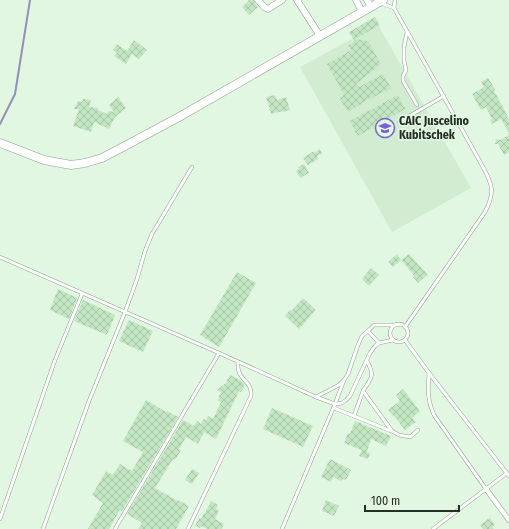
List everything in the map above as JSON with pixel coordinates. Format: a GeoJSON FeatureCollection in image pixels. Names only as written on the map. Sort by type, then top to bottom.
{"type":"FeatureCollection","features":[{"type":"Feature","properties":{"kind":"street"},"geometry":{"type":"LineString","coordinates":[[258,0],[268,9],[282,0]]}},
{"type":"Feature","properties":{"kind":"street"},"geometry":{"type":"LineString","coordinates":[[297,0],[320,36]]}},
{"type":"Feature","properties":{"kind":"street"},"geometry":{"type":"LineString","coordinates":[[356,0],[362,12]]}},
{"type":"Feature","properties":{"kind":"street"},"geometry":{"type":"LineString","coordinates":[[0,143],[44,160],[71,165],[102,158],[179,117],[362,12],[369,3],[381,1]]}},
{"type":"Feature","properties":{"kind":"street"},"geometry":{"type":"LineString","coordinates":[[486,489],[509,520]]}},
{"type":"Feature","properties":{"kind":"lane"},"geometry":{"type":"LineString","coordinates":[[394,8],[395,0]]}},
{"type":"Feature","properties":{"kind":"lane"},"geometry":{"type":"LineString","coordinates":[[381,1],[394,8],[490,180],[492,191],[489,204],[485,212],[405,327]]}},
{"type":"Feature","properties":{"kind":"lane"},"geometry":{"type":"LineString","coordinates":[[407,32],[404,47],[404,61],[406,70],[403,81],[417,105]]}},
{"type":"Feature","properties":{"kind":"lane"},"geometry":{"type":"LineString","coordinates":[[399,122],[444,96]]}},
{"type":"Feature","properties":{"kind":"lane"},"geometry":{"type":"LineString","coordinates":[[43,529],[89,401],[125,312],[152,234],[192,167]]}},
{"type":"Feature","properties":{"kind":"lane"},"geometry":{"type":"LineString","coordinates":[[0,257],[316,397],[335,404],[342,403],[350,396],[370,353],[375,346],[379,343],[394,340],[401,342],[407,337],[408,330],[402,325],[374,325],[362,336],[348,374],[344,380],[339,385],[316,397]]}},
{"type":"Feature","properties":{"kind":"lane"},"geometry":{"type":"LineString","coordinates":[[0,519],[55,360],[82,294]]}},
{"type":"Feature","properties":{"kind":"lane"},"geometry":{"type":"LineString","coordinates":[[394,340],[390,333],[394,326],[398,325]]}},
{"type":"Feature","properties":{"kind":"lane"},"geometry":{"type":"LineString","coordinates":[[368,331],[379,343]]}},
{"type":"Feature","properties":{"kind":"lane"},"geometry":{"type":"LineString","coordinates":[[405,340],[508,475],[486,489],[433,529]]}},
{"type":"Feature","properties":{"kind":"lane"},"geometry":{"type":"LineString","coordinates":[[115,529],[219,353]]}},
{"type":"Feature","properties":{"kind":"lane"},"geometry":{"type":"LineString","coordinates":[[354,416],[363,391],[371,380],[371,369],[367,361]]}},
{"type":"Feature","properties":{"kind":"lane"},"geometry":{"type":"LineString","coordinates":[[188,529],[252,393],[250,386],[241,377],[238,362]]}},
{"type":"Feature","properties":{"kind":"lane"},"geometry":{"type":"LineString","coordinates":[[429,373],[428,396],[434,415],[486,489]]}},
{"type":"Feature","properties":{"kind":"lane"},"geometry":{"type":"LineString","coordinates":[[282,529],[334,408],[344,380]]}},
{"type":"Feature","properties":{"kind":"lane"},"geometry":{"type":"LineString","coordinates":[[363,391],[392,431]]}},
{"type":"Feature","properties":{"kind":"lane"},"geometry":{"type":"LineString","coordinates":[[334,408],[399,435],[410,437],[418,430]]}},
{"type":"Feature","properties":{"kind":"shaded area","name":"CAIC Juscelino Kubitschek"},"geometry":{"type":"Polygon","coordinates":[[[378,25],[471,188],[392,232],[300,67],[378,25]]]}},
{"type":"Feature","properties":{"kind":"building"},"geometry":{"type":"Polygon","coordinates":[[[249,0],[254,0],[258,7],[249,15],[242,7],[249,0]]]}},
{"type":"Feature","properties":{"kind":"building"},"geometry":{"type":"Polygon","coordinates":[[[375,17],[380,25],[355,39],[368,41],[381,64],[356,84],[359,87],[383,74],[391,88],[372,97],[348,112],[340,99],[344,95],[327,64],[351,50],[348,45],[355,42],[349,32],[375,17]]]}},
{"type":"Feature","properties":{"kind":"building"},"geometry":{"type":"Polygon","coordinates":[[[134,40],[147,50],[139,59],[132,54],[126,64],[114,56],[117,52],[113,50],[117,44],[127,51],[134,40]]]}},
{"type":"Feature","properties":{"kind":"building"},"geometry":{"type":"Polygon","coordinates":[[[488,78],[495,89],[494,91],[509,120],[509,133],[501,119],[492,124],[490,120],[492,119],[486,107],[481,110],[472,94],[484,87],[481,82],[488,78]]]}},
{"type":"Feature","properties":{"kind":"building"},"geometry":{"type":"Polygon","coordinates":[[[275,95],[277,100],[286,97],[290,110],[271,114],[266,97],[275,95]]]}},
{"type":"Feature","properties":{"kind":"building"},"geometry":{"type":"Polygon","coordinates":[[[398,95],[405,109],[358,136],[357,135],[350,121],[398,95]]]}},
{"type":"Feature","properties":{"kind":"building"},"geometry":{"type":"Polygon","coordinates":[[[118,97],[126,108],[115,117],[109,129],[94,122],[91,132],[73,126],[79,109],[74,109],[78,101],[82,102],[83,99],[91,100],[89,107],[98,108],[98,110],[107,114],[109,111],[114,112],[109,105],[118,97]]]}},
{"type":"Feature","properties":{"kind":"building"},"geometry":{"type":"Polygon","coordinates":[[[509,135],[509,152],[504,155],[498,144],[495,144],[496,139],[500,140],[509,135]]]}},
{"type":"Feature","properties":{"kind":"building"},"geometry":{"type":"Polygon","coordinates":[[[320,149],[322,154],[317,156],[318,159],[308,165],[303,158],[320,149]]]}},
{"type":"Feature","properties":{"kind":"building"},"geometry":{"type":"Polygon","coordinates":[[[304,164],[309,173],[300,178],[296,171],[299,169],[298,167],[304,164]]]}},
{"type":"Feature","properties":{"kind":"building"},"geometry":{"type":"Polygon","coordinates":[[[397,254],[401,260],[393,267],[388,262],[397,254]]]}},
{"type":"Feature","properties":{"kind":"building"},"geometry":{"type":"Polygon","coordinates":[[[409,254],[428,275],[418,283],[401,260],[409,254]]]}},
{"type":"Feature","properties":{"kind":"building"},"geometry":{"type":"Polygon","coordinates":[[[371,268],[379,275],[369,286],[362,279],[371,268]]]}},
{"type":"Feature","properties":{"kind":"building"},"geometry":{"type":"Polygon","coordinates":[[[237,272],[256,283],[219,347],[200,335],[237,272]]]}},
{"type":"Feature","properties":{"kind":"building"},"geometry":{"type":"Polygon","coordinates":[[[58,289],[77,298],[69,319],[50,310],[58,289]]]}},
{"type":"Feature","properties":{"kind":"building"},"geometry":{"type":"Polygon","coordinates":[[[303,298],[316,310],[299,329],[285,316],[303,298]]]}},
{"type":"Feature","properties":{"kind":"building"},"geometry":{"type":"Polygon","coordinates":[[[83,300],[115,315],[107,335],[74,321],[83,300]]]}},
{"type":"Feature","properties":{"kind":"building"},"geometry":{"type":"Polygon","coordinates":[[[129,320],[153,331],[143,352],[119,341],[129,320]]]}},
{"type":"Feature","properties":{"kind":"building"},"geometry":{"type":"Polygon","coordinates":[[[230,375],[240,380],[245,385],[241,392],[239,391],[216,439],[204,432],[198,444],[186,437],[179,449],[181,450],[176,459],[173,459],[155,488],[189,506],[176,529],[138,529],[142,523],[127,514],[183,420],[194,426],[197,421],[201,424],[208,416],[213,419],[221,402],[218,401],[221,392],[217,390],[226,383],[230,375]]]}},
{"type":"Feature","properties":{"kind":"building"},"geometry":{"type":"Polygon","coordinates":[[[403,389],[420,411],[412,418],[416,422],[405,430],[388,410],[400,401],[396,395],[403,389]]]}},
{"type":"Feature","properties":{"kind":"building"},"geometry":{"type":"Polygon","coordinates":[[[146,400],[166,412],[167,411],[178,417],[122,511],[120,510],[109,529],[88,529],[103,503],[92,495],[106,471],[113,475],[120,464],[132,471],[143,452],[123,441],[146,400]]]}},
{"type":"Feature","properties":{"kind":"building"},"geometry":{"type":"Polygon","coordinates":[[[272,408],[313,426],[303,447],[263,429],[272,408]]]}},
{"type":"Feature","properties":{"kind":"building"},"geometry":{"type":"Polygon","coordinates":[[[355,421],[391,436],[386,446],[371,439],[367,451],[370,453],[368,459],[359,456],[362,450],[344,443],[348,433],[350,434],[355,421]]]}},
{"type":"Feature","properties":{"kind":"building"},"geometry":{"type":"Polygon","coordinates":[[[330,459],[351,470],[346,480],[343,479],[341,481],[333,477],[331,482],[321,477],[330,459]]]}},
{"type":"Feature","properties":{"kind":"building"},"geometry":{"type":"Polygon","coordinates":[[[192,469],[199,473],[192,484],[185,480],[192,469]]]}},
{"type":"Feature","properties":{"kind":"building"},"geometry":{"type":"Polygon","coordinates":[[[326,500],[339,506],[334,516],[322,511],[326,500]]]}},
{"type":"Feature","properties":{"kind":"building"},"geometry":{"type":"Polygon","coordinates":[[[211,501],[218,505],[216,509],[219,511],[215,519],[224,524],[222,529],[208,529],[201,526],[200,528],[195,526],[199,518],[201,519],[205,513],[211,501]]]}},
{"type":"Feature","properties":{"kind":"building"},"geometry":{"type":"Polygon","coordinates":[[[490,518],[495,525],[492,527],[494,529],[483,529],[480,525],[490,518]]]}},
{"type":"Feature","properties":{"kind":"waterway"},"geometry":{"type":"LineString","coordinates":[[0,124],[15,94],[30,0]]}},
{"type":"Feature","properties":{"kind":"place","name":"CAIC Juscelino Kubitschek"},"geometry":{"type":"Point","coordinates":[385,128]}}]}
